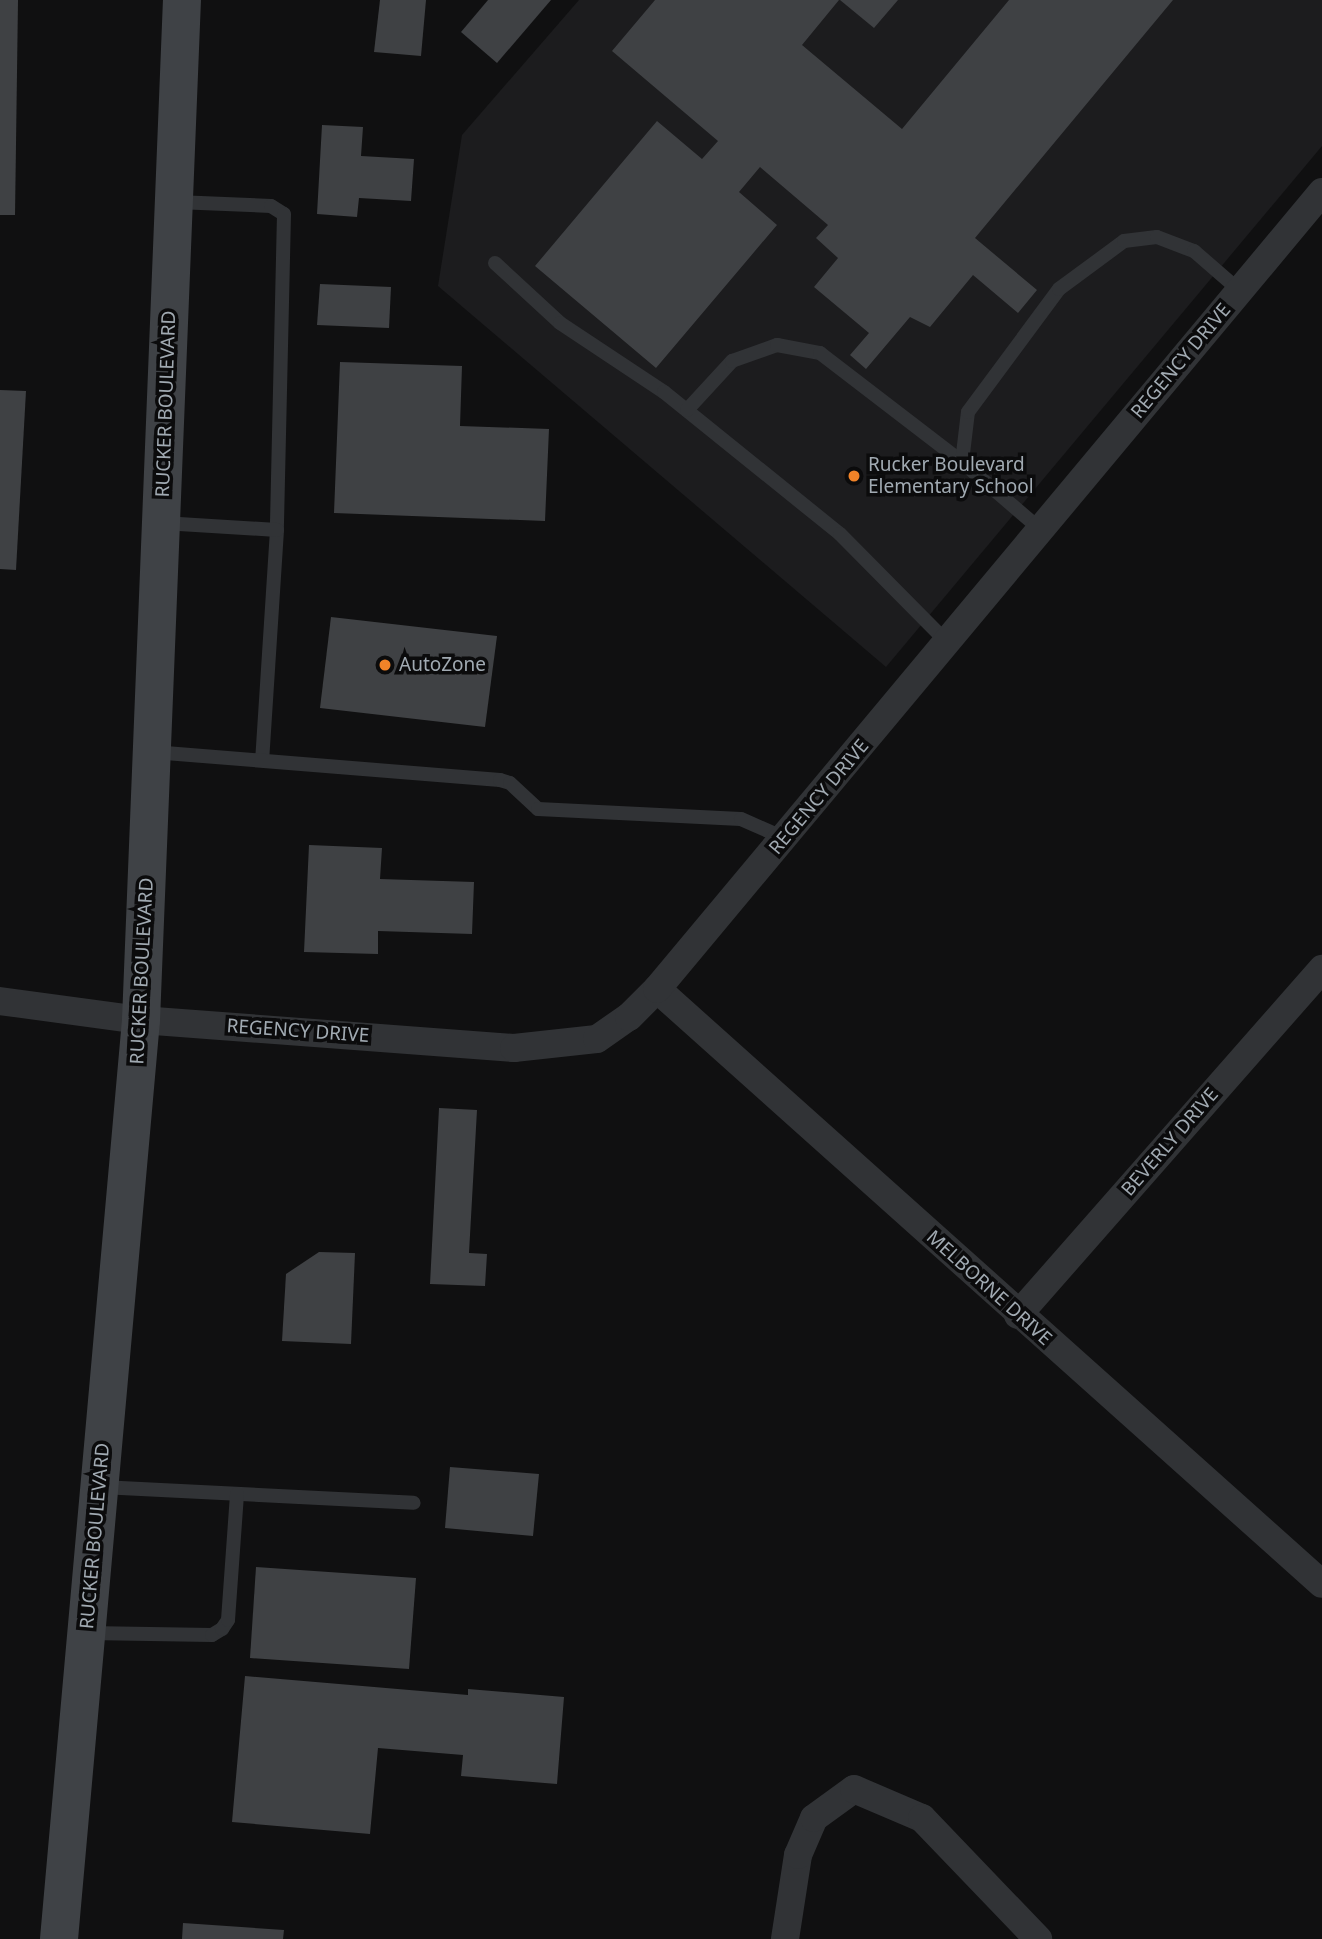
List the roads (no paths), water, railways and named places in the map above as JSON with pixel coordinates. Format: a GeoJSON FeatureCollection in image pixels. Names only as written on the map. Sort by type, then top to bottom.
{"type":"FeatureCollection","features":[{"type":"Feature","properties":{"kind":"main road","name":"RUCKER BOULEVARD"},"geometry":{"type":"LineString","coordinates":[[59,1939],[141,1020],[182,0]]}},
{"type":"Feature","properties":{"kind":"street","name":"REGENCY DRIVE"},"geometry":{"type":"LineString","coordinates":[[0,1000],[141,1020],[514,1048],[597,1039],[629,1017],[657,989],[1322,192]]}},
{"type":"Feature","properties":{"kind":"street","name":"BEVERLY DRIVE"},"geometry":{"type":"LineString","coordinates":[[1018,1315],[1322,969]]}},
{"type":"Feature","properties":{"kind":"street","name":"MELBORNE DRIVE"},"geometry":{"type":"LineString","coordinates":[[657,989],[1018,1315],[1322,1584]]}},
{"type":"Feature","properties":{"kind":"street"},"geometry":{"type":"LineString","coordinates":[[785,1939],[798,1855],[814,1818],[854,1788],[922,1818],[1038,1939]]}},
{"type":"Feature","properties":{"kind":"lane"},"geometry":{"type":"LineString","coordinates":[[174,202],[271,206],[284,214],[277,530],[262,760]]}},
{"type":"Feature","properties":{"kind":"lane"},"geometry":{"type":"LineString","coordinates":[[962,462],[968,412],[1059,289],[1124,241],[1157,237],[1194,251],[1240,291]]}},
{"type":"Feature","properties":{"kind":"lane"},"geometry":{"type":"LineString","coordinates":[[495,263],[560,323],[687,410],[840,534],[948,642]]}},
{"type":"Feature","properties":{"kind":"lane"},"geometry":{"type":"LineString","coordinates":[[687,410],[732,361],[777,345],[820,353],[962,462],[1041,530]]}},
{"type":"Feature","properties":{"kind":"lane"},"geometry":{"type":"LineString","coordinates":[[161,523],[277,530]]}},
{"type":"Feature","properties":{"kind":"lane"},"geometry":{"type":"LineString","coordinates":[[152,751],[500,780],[510,783],[538,809],[741,819],[784,838]]}},
{"type":"Feature","properties":{"kind":"lane"},"geometry":{"type":"LineString","coordinates":[[99,1487],[414,1503]]}},
{"type":"Feature","properties":{"kind":"lane"},"geometry":{"type":"LineString","coordinates":[[86,1633],[212,1635],[222,1629],[228,1620],[237,1494]]}},
{"type":"Feature","properties":{"kind":"place","name":"Rucker Boulevard Elementary School"},"geometry":{"type":"Point","coordinates":[854,476]}},
{"type":"Feature","properties":{"kind":"place","name":"AutoZone"},"geometry":{"type":"Point","coordinates":[385,665]}}]}
